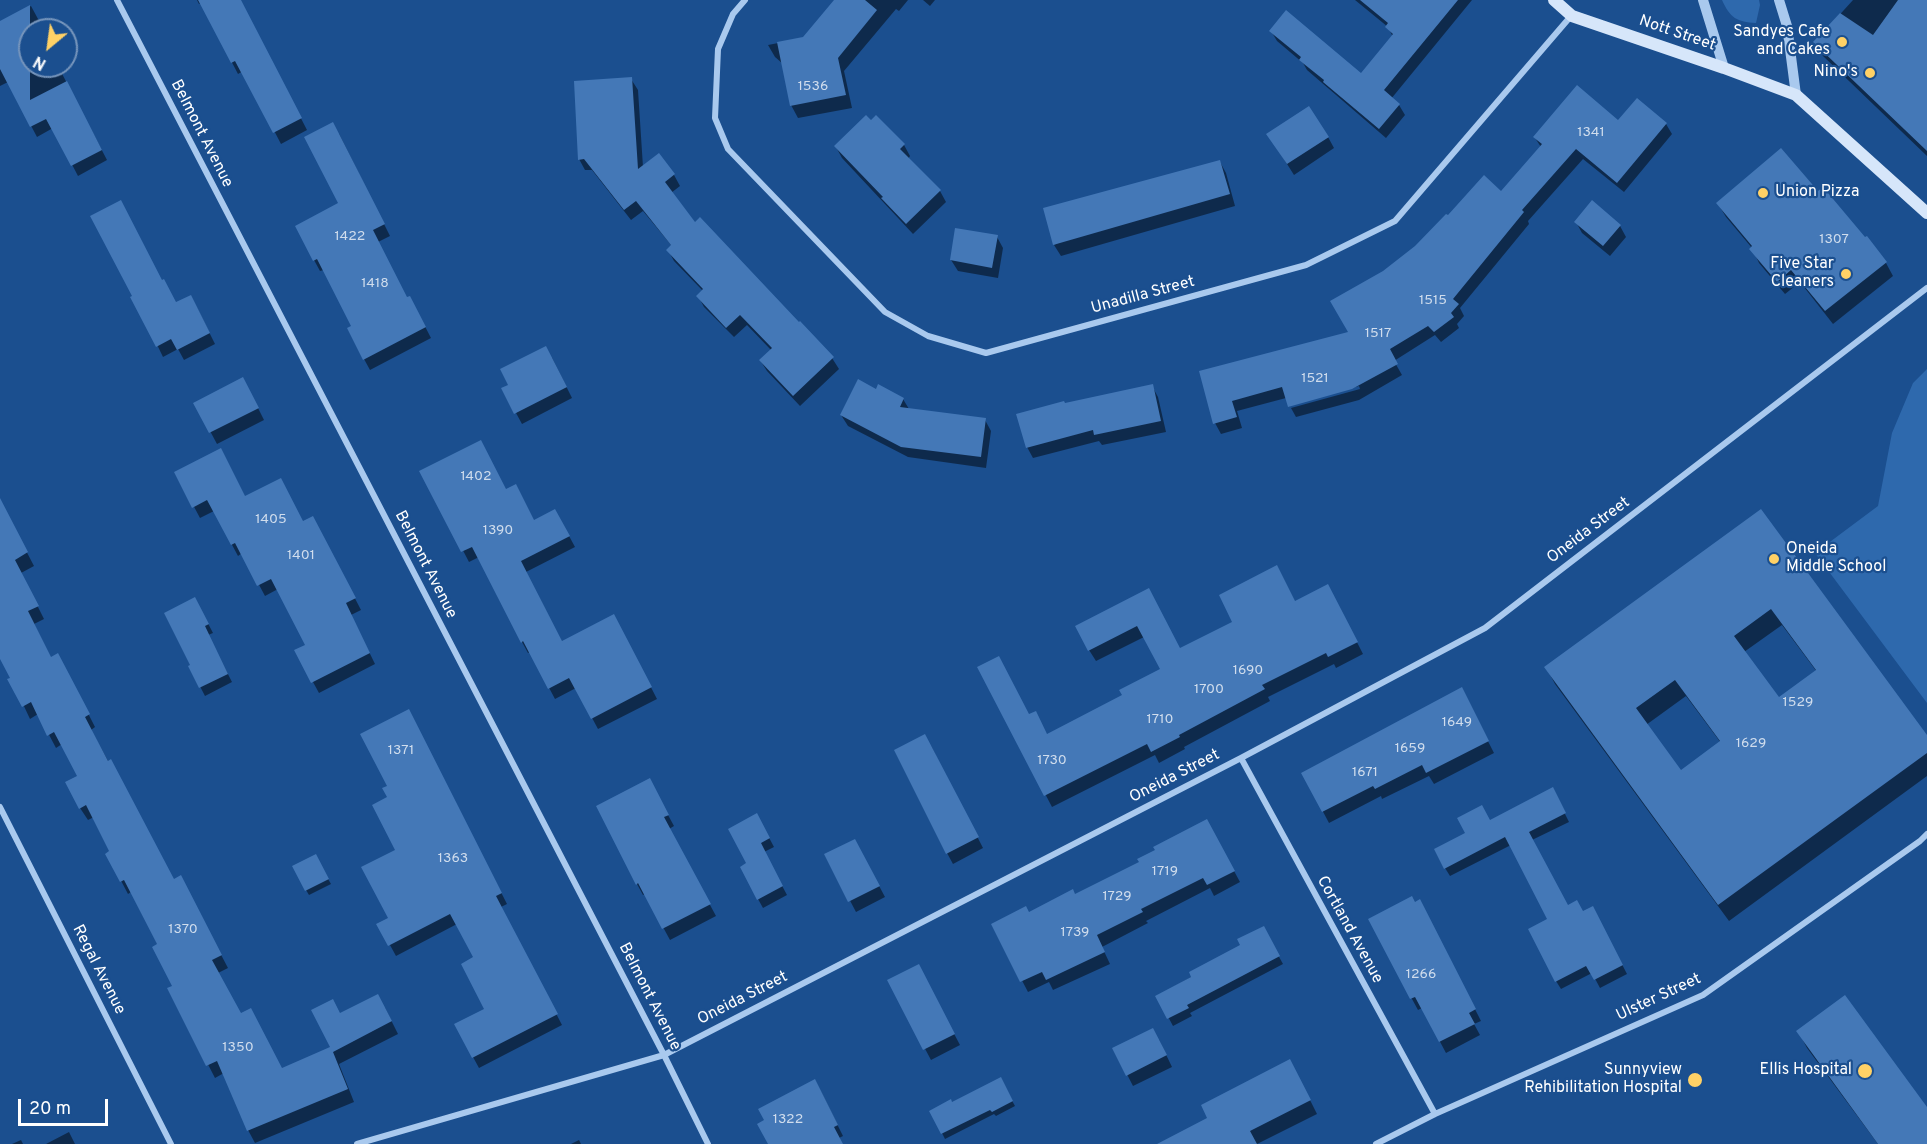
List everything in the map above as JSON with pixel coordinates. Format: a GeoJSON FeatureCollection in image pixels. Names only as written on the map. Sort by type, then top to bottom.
{"type":"FeatureCollection","features":[{"type":"Feature","properties":{"kind":"main road","name":"Nott Street"},"geometry":{"type":"LineString","coordinates":[[1554,0],[1572,16],[1796,95],[1927,213]]}},
{"type":"Feature","properties":{"kind":"street","name":"Belmont Avenue"},"geometry":{"type":"LineString","coordinates":[[117,0],[708,1144]]}},
{"type":"Feature","properties":{"kind":"street","name":"Unadilla Street"},"geometry":{"type":"LineString","coordinates":[[745,0],[733,14],[718,49],[715,118],[728,149],[885,312],[928,336],[986,353],[1306,265],[1395,221],[1572,16]]}},
{"type":"Feature","properties":{"kind":"street"},"geometry":{"type":"LineString","coordinates":[[1703,0],[1724,68]]}},
{"type":"Feature","properties":{"kind":"street"},"geometry":{"type":"LineString","coordinates":[[1779,0],[1787,26],[1796,95]]}},
{"type":"Feature","properties":{"kind":"street","name":"Oneida Street"},"geometry":{"type":"LineString","coordinates":[[357,1144],[664,1055],[1241,758],[1485,628],[1927,288]]}},
{"type":"Feature","properties":{"kind":"street","name":"Cortland Avenue"},"geometry":{"type":"LineString","coordinates":[[1241,758],[1435,1114]]}},
{"type":"Feature","properties":{"kind":"street","name":"Regal Avenue"},"geometry":{"type":"LineString","coordinates":[[0,807],[171,1144]]}},
{"type":"Feature","properties":{"kind":"street","name":"Ulster Street"},"geometry":{"type":"LineString","coordinates":[[1376,1144],[1435,1114],[1703,995],[1927,834]]}},
{"type":"Feature","properties":{"kind":"shaded area"},"geometry":{"type":"Polygon","coordinates":[[[1722,0],[1759,0],[1756,23],[1744,22],[1735,18],[1722,0]]]}},
{"type":"Feature","properties":{"kind":"shaded area"},"geometry":{"type":"Polygon","coordinates":[[[1927,369],[1927,703],[1815,553],[1878,506],[1892,433],[1913,383],[1927,369]]]}},
{"type":"Feature","properties":{"kind":"building"},"geometry":{"type":"Polygon","coordinates":[[[198,0],[241,0],[302,118],[273,133],[235,61],[231,63],[198,0]]]}},
{"type":"Feature","properties":{"kind":"building"},"geometry":{"type":"Polygon","coordinates":[[[834,0],[865,0],[877,10],[838,58],[846,95],[790,106],[777,42],[803,37],[834,0]]]}},
{"type":"Feature","properties":{"kind":"building"},"geometry":{"type":"Polygon","coordinates":[[[1360,0],[1458,0],[1384,90],[1400,104],[1379,129],[1323,82],[1324,80],[1299,60],[1301,57],[1269,31],[1286,10],[1361,73],[1393,34],[1385,27],[1388,23],[1360,0]]]}},
{"type":"Feature","properties":{"kind":"building"},"geometry":{"type":"Polygon","coordinates":[[[1898,0],[1927,0],[1927,151],[1813,42],[1840,13],[1873,35],[1898,0]]]}},
{"type":"Feature","properties":{"kind":"building"},"geometry":{"type":"Polygon","coordinates":[[[30,5],[30,18],[18,18],[18,78],[30,78],[30,100],[67,81],[102,150],[71,166],[46,119],[30,127],[0,69],[0,21],[30,5]]]}},
{"type":"Feature","properties":{"kind":"building"},"geometry":{"type":"Polygon","coordinates":[[[632,77],[638,169],[659,153],[675,174],[665,182],[695,222],[700,217],[834,357],[793,396],[759,360],[772,348],[740,315],[726,328],[696,296],[703,289],[666,250],[671,245],[636,201],[624,210],[584,159],[578,160],[574,81],[632,77]]]}},
{"type":"Feature","properties":{"kind":"building"},"geometry":{"type":"Polygon","coordinates":[[[1577,85],[1618,120],[1637,98],[1667,123],[1617,183],[1576,149],[1522,210],[1524,212],[1453,299],[1459,304],[1451,313],[1454,317],[1434,332],[1428,326],[1390,349],[1398,364],[1352,389],[1288,407],[1282,387],[1232,401],[1237,417],[1213,424],[1199,371],[1348,332],[1330,301],[1383,271],[1415,246],[1446,214],[1448,215],[1484,175],[1501,191],[1542,144],[1533,137],[1577,85]]]}},
{"type":"Feature","properties":{"kind":"building"},"geometry":{"type":"Polygon","coordinates":[[[1309,106],[1329,137],[1287,164],[1266,134],[1309,106]]]}},
{"type":"Feature","properties":{"kind":"building"},"geometry":{"type":"Polygon","coordinates":[[[866,115],[871,120],[876,115],[905,144],[900,149],[941,190],[906,224],[834,146],[866,115]]]}},
{"type":"Feature","properties":{"kind":"building"},"geometry":{"type":"Polygon","coordinates":[[[333,122],[385,224],[373,230],[407,297],[410,296],[426,327],[363,360],[347,328],[351,326],[317,259],[313,261],[295,226],[338,203],[304,137],[333,122]]]}},
{"type":"Feature","properties":{"kind":"building"},"geometry":{"type":"Polygon","coordinates":[[[1781,148],[1818,191],[1823,187],[1887,262],[1825,311],[1791,270],[1777,282],[1749,249],[1752,246],[1716,203],[1781,148]]]}},
{"type":"Feature","properties":{"kind":"building"},"geometry":{"type":"Polygon","coordinates":[[[1220,160],[1230,194],[1053,245],[1043,208],[1220,160]]]}},
{"type":"Feature","properties":{"kind":"building"},"geometry":{"type":"Polygon","coordinates":[[[121,200],[162,280],[164,279],[176,302],[191,295],[210,333],[177,350],[171,339],[156,347],[90,216],[121,200]]]}},
{"type":"Feature","properties":{"kind":"building"},"geometry":{"type":"Polygon","coordinates":[[[1592,200],[1621,225],[1603,246],[1574,222],[1592,200]]]}},
{"type":"Feature","properties":{"kind":"building"},"geometry":{"type":"Polygon","coordinates":[[[955,228],[998,235],[992,268],[950,260],[955,228]]]}},
{"type":"Feature","properties":{"kind":"building"},"geometry":{"type":"Polygon","coordinates":[[[546,346],[567,387],[514,414],[501,388],[508,385],[500,369],[546,346]]]}},
{"type":"Feature","properties":{"kind":"building"},"geometry":{"type":"Polygon","coordinates":[[[243,377],[259,408],[209,433],[193,403],[243,377]]]}},
{"type":"Feature","properties":{"kind":"building"},"geometry":{"type":"Polygon","coordinates":[[[858,379],[876,389],[878,384],[904,398],[900,407],[986,418],[981,457],[901,447],[840,415],[858,379]]]}},
{"type":"Feature","properties":{"kind":"building"},"geometry":{"type":"Polygon","coordinates":[[[1153,384],[1161,421],[1094,435],[1093,430],[1026,448],[1016,414],[1064,401],[1065,403],[1153,384]]]}},
{"type":"Feature","properties":{"kind":"building"},"geometry":{"type":"Polygon","coordinates":[[[481,440],[506,489],[516,484],[534,520],[555,509],[570,536],[521,561],[562,641],[614,614],[652,687],[591,719],[569,678],[548,689],[523,641],[521,643],[472,547],[461,552],[419,471],[481,440]]]}},
{"type":"Feature","properties":{"kind":"building"},"geometry":{"type":"Polygon","coordinates":[[[221,448],[245,496],[281,478],[303,521],[313,516],[356,598],[346,603],[370,653],[311,683],[294,650],[305,645],[271,579],[257,586],[235,543],[231,545],[207,500],[192,508],[174,472],[221,448]]]}},
{"type":"Feature","properties":{"kind":"building"},"geometry":{"type":"Polygon","coordinates":[[[0,498],[28,552],[15,560],[39,606],[28,611],[51,657],[58,653],[90,714],[85,717],[108,761],[111,759],[174,879],[181,875],[222,955],[212,960],[241,1013],[251,1008],[282,1068],[330,1047],[311,1010],[333,999],[340,1013],[378,994],[392,1021],[333,1052],[348,1089],[247,1131],[217,1061],[206,1066],[167,988],[172,986],[152,947],[157,944],[124,880],[120,882],[105,854],[109,851],[86,805],[79,809],[65,782],[77,776],[54,732],[47,736],[31,702],[22,707],[7,679],[10,678],[0,659],[0,498]]]}},
{"type":"Feature","properties":{"kind":"building","name":"Oneida Middle School"},"geometry":{"type":"Polygon","coordinates":[[[1761,509],[1927,735],[1927,753],[1718,905],[1544,667],[1761,509]],[[1771,609],[1734,636],[1779,697],[1816,670],[1771,609]],[[1675,680],[1636,708],[1681,770],[1720,741],[1675,680]]]}},
{"type":"Feature","properties":{"kind":"building"},"geometry":{"type":"Polygon","coordinates":[[[1277,565],[1295,601],[1328,584],[1358,642],[1328,657],[1326,653],[1262,685],[1265,689],[1151,752],[1147,744],[1044,796],[977,667],[999,656],[1029,714],[1036,711],[1047,734],[1122,695],[1119,690],[1160,669],[1137,626],[1088,651],[1075,626],[1149,588],[1180,648],[1232,622],[1219,595],[1277,565]]]}},
{"type":"Feature","properties":{"kind":"building"},"geometry":{"type":"Polygon","coordinates":[[[195,597],[209,624],[205,626],[228,674],[199,688],[164,613],[195,597]]]}},
{"type":"Feature","properties":{"kind":"building"},"geometry":{"type":"Polygon","coordinates":[[[1462,687],[1489,741],[1426,773],[1422,765],[1375,789],[1373,786],[1322,812],[1301,773],[1462,687]]]}},
{"type":"Feature","properties":{"kind":"building"},"geometry":{"type":"Polygon","coordinates":[[[409,709],[502,893],[496,896],[558,1014],[472,1058],[454,1024],[484,1009],[461,964],[473,957],[450,914],[388,946],[376,924],[388,918],[361,867],[395,850],[372,805],[387,797],[382,788],[387,786],[360,734],[409,709]]]}},
{"type":"Feature","properties":{"kind":"building"},"geometry":{"type":"Polygon","coordinates":[[[925,734],[979,837],[946,854],[894,750],[925,734]]]}},
{"type":"Feature","properties":{"kind":"building"},"geometry":{"type":"Polygon","coordinates":[[[650,778],[669,815],[664,817],[711,904],[662,929],[638,883],[636,885],[596,806],[650,778]]]}},
{"type":"Feature","properties":{"kind":"building"},"geometry":{"type":"Polygon","coordinates":[[[1553,787],[1566,813],[1529,832],[1568,905],[1577,900],[1583,911],[1593,906],[1623,965],[1594,980],[1586,966],[1555,982],[1528,929],[1547,919],[1505,837],[1444,869],[1434,849],[1465,833],[1457,818],[1482,805],[1490,820],[1553,787]]]}},
{"type":"Feature","properties":{"kind":"building"},"geometry":{"type":"Polygon","coordinates":[[[757,813],[770,838],[761,843],[783,886],[757,900],[740,867],[746,863],[728,829],[757,813]]]}},
{"type":"Feature","properties":{"kind":"building"},"geometry":{"type":"Polygon","coordinates":[[[1207,819],[1235,871],[1207,885],[1203,878],[1141,909],[1143,912],[1097,935],[1105,952],[1046,980],[1042,972],[1020,982],[991,924],[1026,906],[1029,912],[1073,889],[1075,894],[1139,862],[1137,859],[1155,850],[1153,847],[1207,819]]]}},
{"type":"Feature","properties":{"kind":"building"},"geometry":{"type":"Polygon","coordinates":[[[855,839],[880,886],[848,902],[824,854],[855,839]]]}},
{"type":"Feature","properties":{"kind":"building"},"geometry":{"type":"Polygon","coordinates":[[[316,854],[329,879],[305,891],[292,866],[316,854]]]}},
{"type":"Feature","properties":{"kind":"building"},"geometry":{"type":"Polygon","coordinates":[[[1412,896],[1415,902],[1420,899],[1476,1009],[1469,1013],[1475,1024],[1439,1042],[1415,997],[1410,999],[1368,919],[1412,896]]]}},
{"type":"Feature","properties":{"kind":"building"},"geometry":{"type":"Polygon","coordinates":[[[1264,926],[1280,956],[1187,1005],[1189,1008],[1167,1019],[1155,996],[1191,977],[1189,972],[1240,945],[1237,939],[1264,926]]]}},
{"type":"Feature","properties":{"kind":"building"},"geometry":{"type":"Polygon","coordinates":[[[919,964],[955,1034],[923,1050],[887,980],[919,964]]]}},
{"type":"Feature","properties":{"kind":"building"},"geometry":{"type":"Polygon","coordinates":[[[1845,995],[1927,1107],[1927,1144],[1878,1144],[1796,1031],[1845,995]]]}},
{"type":"Feature","properties":{"kind":"building"},"geometry":{"type":"Polygon","coordinates":[[[1153,1028],[1167,1055],[1126,1076],[1112,1048],[1153,1028]]]}},
{"type":"Feature","properties":{"kind":"building"},"geometry":{"type":"Polygon","coordinates":[[[1290,1059],[1311,1100],[1250,1131],[1257,1144],[1157,1144],[1207,1118],[1201,1105],[1290,1059]]]}},
{"type":"Feature","properties":{"kind":"building"},"geometry":{"type":"Polygon","coordinates":[[[1001,1077],[1013,1101],[941,1134],[929,1111],[1001,1077]]]}},
{"type":"Feature","properties":{"kind":"building"},"geometry":{"type":"Polygon","coordinates":[[[815,1079],[838,1125],[834,1127],[843,1144],[768,1144],[757,1124],[764,1120],[758,1109],[815,1079]]]}},
{"type":"Feature","properties":{"kind":"place","name":"Sandyes Cafe and Cakes"},"geometry":{"type":"Point","coordinates":[1842,42]}},
{"type":"Feature","properties":{"kind":"place","name":"Nino's"},"geometry":{"type":"Point","coordinates":[1870,73]}},
{"type":"Feature","properties":{"kind":"place","name":"Union Pizza"},"geometry":{"type":"Point","coordinates":[1763,193]}},
{"type":"Feature","properties":{"kind":"place","name":"Five Star Cleaners"},"geometry":{"type":"Point","coordinates":[1846,274]}},
{"type":"Feature","properties":{"kind":"place","name":"Oneida Middle School"},"geometry":{"type":"Point","coordinates":[1774,559]}},
{"type":"Feature","properties":{"kind":"place","name":"Ellis Hospital"},"geometry":{"type":"Point","coordinates":[1865,1071]}},
{"type":"Feature","properties":{"kind":"place","name":"Sunnyview Rehibilitation Hospital"},"geometry":{"type":"Point","coordinates":[1695,1080]}}]}
